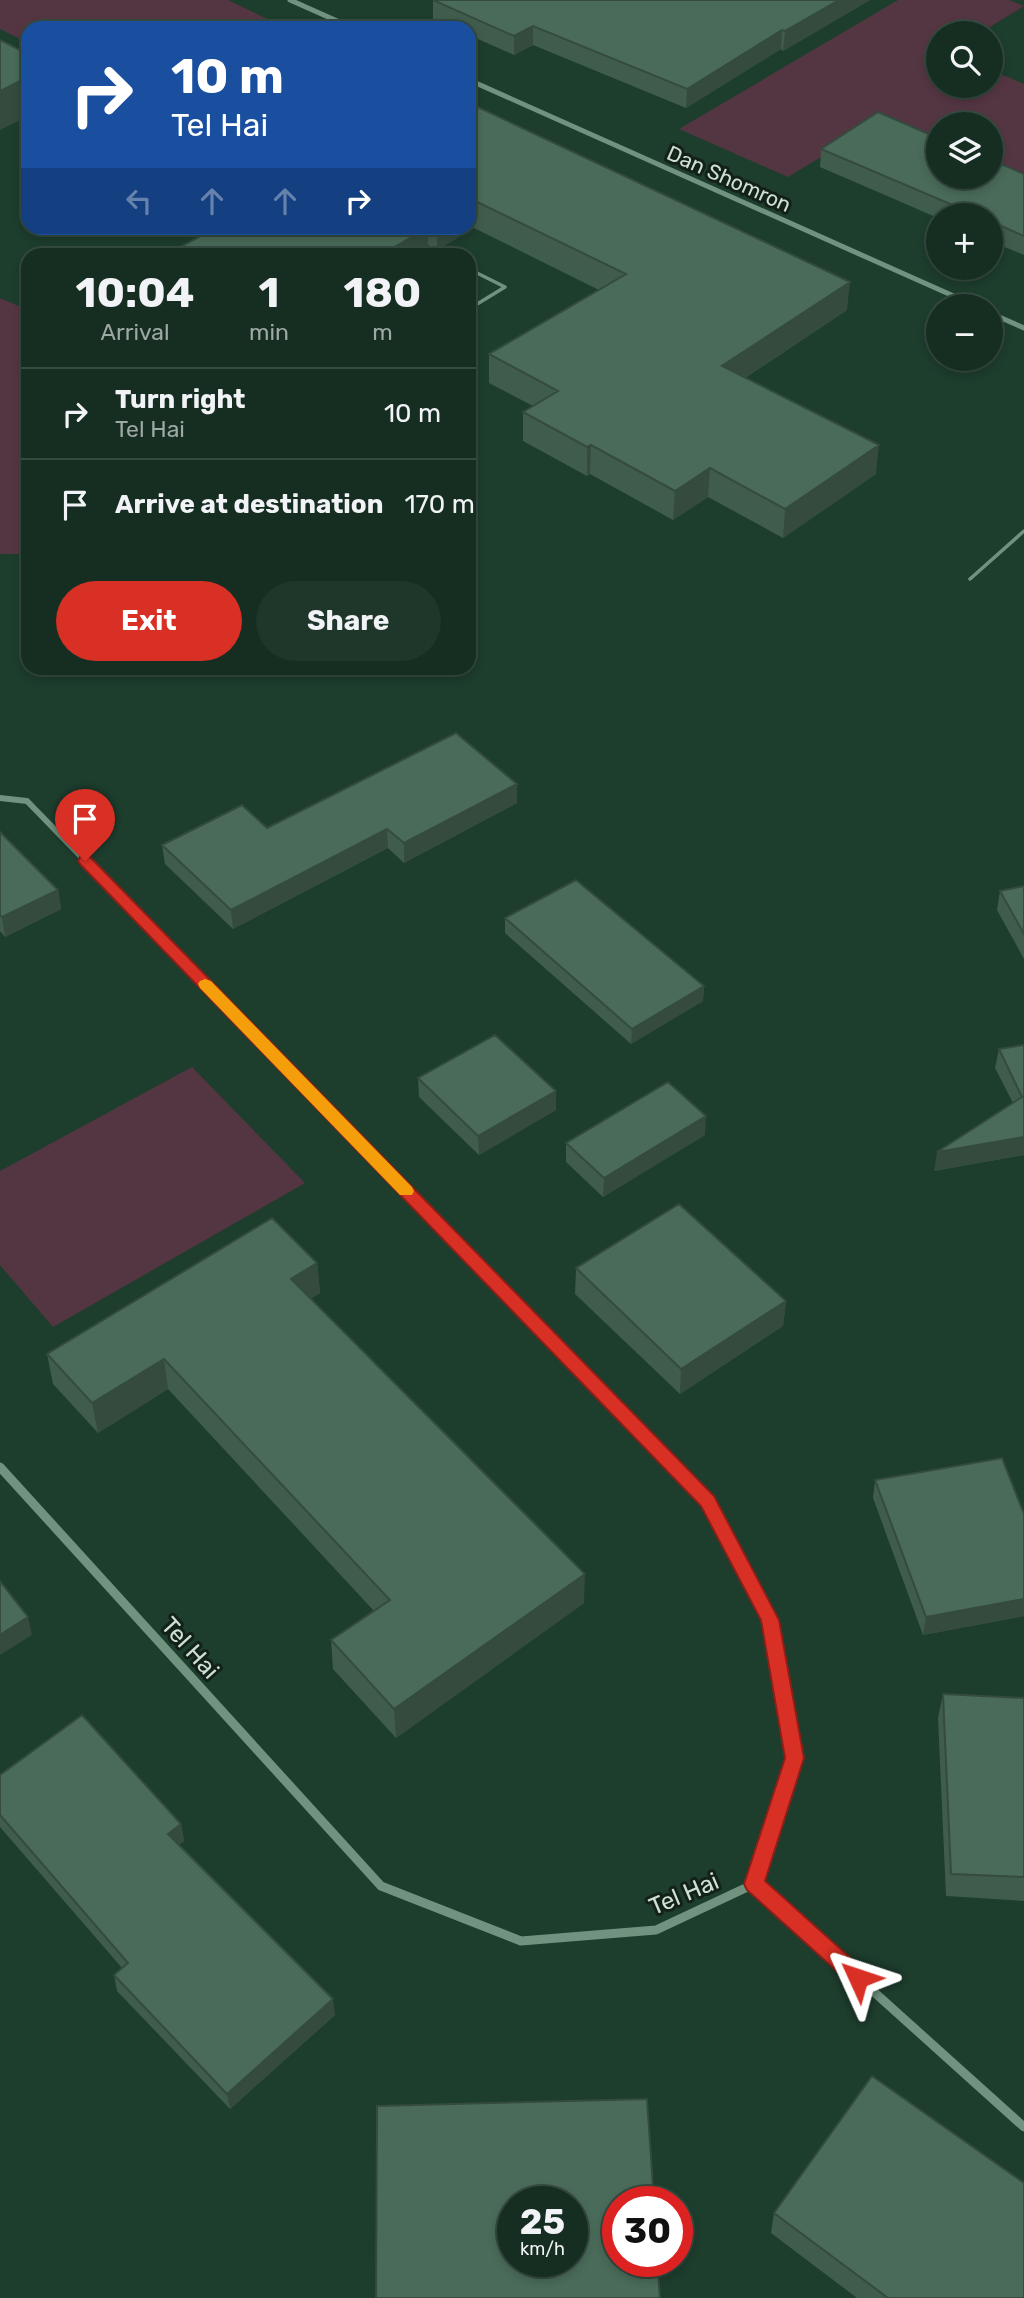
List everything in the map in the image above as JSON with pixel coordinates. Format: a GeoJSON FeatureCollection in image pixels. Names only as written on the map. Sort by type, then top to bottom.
{"type":"FeatureCollection","features":[{"type":"Feature","properties":{"kind":"street"},"geometry":{"type":"LineString","coordinates":[[290,0],[337,21]]}},
{"type":"Feature","properties":{"kind":"street","name":"Dan Shomron"},"geometry":{"type":"LineString","coordinates":[[476,83],[949,294]]}},
{"type":"Feature","properties":{"kind":"street"},"geometry":{"type":"LineString","coordinates":[[1003,319],[1024,328]]}},
{"type":"Feature","properties":{"kind":"street","name":"Tel Hai"},"geometry":{"type":"LineString","coordinates":[[0,798],[27,800],[707,1501],[770,1620],[794,1758],[754,1884],[656,1930],[521,1941],[380,1886],[0,1467]]}},
{"type":"Feature","properties":{"kind":"street"},"geometry":{"type":"LineString","coordinates":[[754,1884],[1024,2127]]}},
{"type":"Feature","properties":{"kind":"lane"},"geometry":{"type":"LineString","coordinates":[[417,244],[425,248]]}},
{"type":"Feature","properties":{"kind":"lane"},"geometry":{"type":"LineString","coordinates":[[476,273],[505,287],[476,305]]}},
{"type":"Feature","properties":{"kind":"lane"},"geometry":{"type":"LineString","coordinates":[[970,579],[1024,531]]}},
{"type":"Feature","properties":{"kind":"shaded area"},"geometry":{"type":"Polygon","coordinates":[[[0,0],[228,0],[272,21],[21,21],[21,40],[0,29],[0,0]]]}},
{"type":"Feature","properties":{"kind":"shaded area"},"geometry":{"type":"Polygon","coordinates":[[[898,0],[1009,0],[1024,6],[1000,21],[926,21],[926,98],[1003,98],[1003,75],[1024,84],[1024,178],[1003,169],[1003,112],[926,112],[926,137],[883,119],[788,177],[679,129],[898,0]]]}},
{"type":"Feature","properties":{"kind":"shaded area"},"geometry":{"type":"Polygon","coordinates":[[[0,298],[21,307],[21,554],[0,554],[0,298]]]}},
{"type":"Feature","properties":{"kind":"shaded area"},"geometry":{"type":"Polygon","coordinates":[[[192,1067],[305,1183],[53,1327],[0,1265],[0,1171],[192,1067]]]}},
{"type":"Feature","properties":{"kind":"building"},"geometry":{"type":"Polygon","coordinates":[[[433,0],[839,0],[785,31],[782,30],[687,89],[533,26],[514,36],[433,0]]]}},
{"type":"Feature","properties":{"kind":"building"},"geometry":{"type":"Polygon","coordinates":[[[0,40],[21,50],[21,80],[0,91],[0,40]]]}},
{"type":"Feature","properties":{"kind":"building"},"geometry":{"type":"Polygon","coordinates":[[[476,106],[850,282],[722,366],[879,445],[785,509],[710,468],[675,491],[523,412],[558,391],[489,354],[626,274],[476,201],[476,106]]]}},
{"type":"Feature","properties":{"kind":"building"},"geometry":{"type":"Polygon","coordinates":[[[878,112],[926,133],[926,189],[1003,189],[1003,165],[1024,174],[1024,236],[1003,227],[1003,203],[948,203],[821,149],[878,112]]]}},
{"type":"Feature","properties":{"kind":"building"},"geometry":{"type":"Polygon","coordinates":[[[202,235],[415,235],[393,248],[179,248],[202,235]]]}},
{"type":"Feature","properties":{"kind":"building"},"geometry":{"type":"Polygon","coordinates":[[[456,733],[517,784],[404,843],[387,829],[231,910],[162,845],[242,805],[267,828],[456,733]]]}},
{"type":"Feature","properties":{"kind":"building"},"geometry":{"type":"Polygon","coordinates":[[[0,832],[58,890],[2,917],[0,916],[0,832]]]}},
{"type":"Feature","properties":{"kind":"building"},"geometry":{"type":"Polygon","coordinates":[[[576,880],[704,986],[632,1029],[505,918],[576,880]]]}},
{"type":"Feature","properties":{"kind":"building"},"geometry":{"type":"Polygon","coordinates":[[[1024,886],[1024,934],[1000,891],[1024,886]]]}},
{"type":"Feature","properties":{"kind":"building"},"geometry":{"type":"Polygon","coordinates":[[[495,1035],[556,1091],[478,1136],[418,1078],[495,1035]]]}},
{"type":"Feature","properties":{"kind":"building"},"geometry":{"type":"Polygon","coordinates":[[[1024,1045],[1024,1137],[937,1152],[1022,1097],[999,1049],[1024,1045]]]}},
{"type":"Feature","properties":{"kind":"building"},"geometry":{"type":"Polygon","coordinates":[[[668,1082],[706,1116],[604,1178],[566,1143],[668,1082]]]}},
{"type":"Feature","properties":{"kind":"building"},"geometry":{"type":"Polygon","coordinates":[[[679,1204],[786,1301],[681,1369],[576,1268],[679,1204]]]}},
{"type":"Feature","properties":{"kind":"building"},"geometry":{"type":"Polygon","coordinates":[[[272,1218],[317,1263],[291,1279],[585,1574],[394,1709],[331,1640],[390,1600],[164,1359],[92,1403],[47,1354],[272,1218]]]}},
{"type":"Feature","properties":{"kind":"building"},"geometry":{"type":"Polygon","coordinates":[[[1002,1458],[1024,1514],[1024,1599],[926,1617],[875,1480],[1002,1458]]]}},
{"type":"Feature","properties":{"kind":"building"},"geometry":{"type":"Polygon","coordinates":[[[0,1581],[28,1617],[0,1635],[0,1581]]]}},
{"type":"Feature","properties":{"kind":"building"},"geometry":{"type":"Polygon","coordinates":[[[943,1694],[1024,1698],[1024,1877],[951,1874],[943,1694]]]}},
{"type":"Feature","properties":{"kind":"building"},"geometry":{"type":"Polygon","coordinates":[[[82,1715],[181,1824],[168,1834],[333,1999],[227,2094],[114,1975],[128,1963],[0,1815],[0,1775],[82,1715]]]}},
{"type":"Feature","properties":{"kind":"building"},"geometry":{"type":"Polygon","coordinates":[[[872,2076],[1024,2183],[1024,2298],[888,2298],[774,2213],[872,2076]]]}},
{"type":"Feature","properties":{"kind":"building"},"geometry":{"type":"Polygon","coordinates":[[[647,2099],[653,2186],[602,2186],[602,2277],[658,2277],[660,2298],[376,2298],[377,2106],[647,2099]]]}},
{"type":"Feature","properties":{"kind":"slow traffic"},"geometry":{"type":"LineString","coordinates":[[205,984],[406,1191]]}},
{"type":"Feature","properties":{"kind":"route"},"geometry":{"type":"LineString","coordinates":[[85,861],[707,1501],[770,1620],[794,1758],[754,1884],[858,1978]]}}]}
